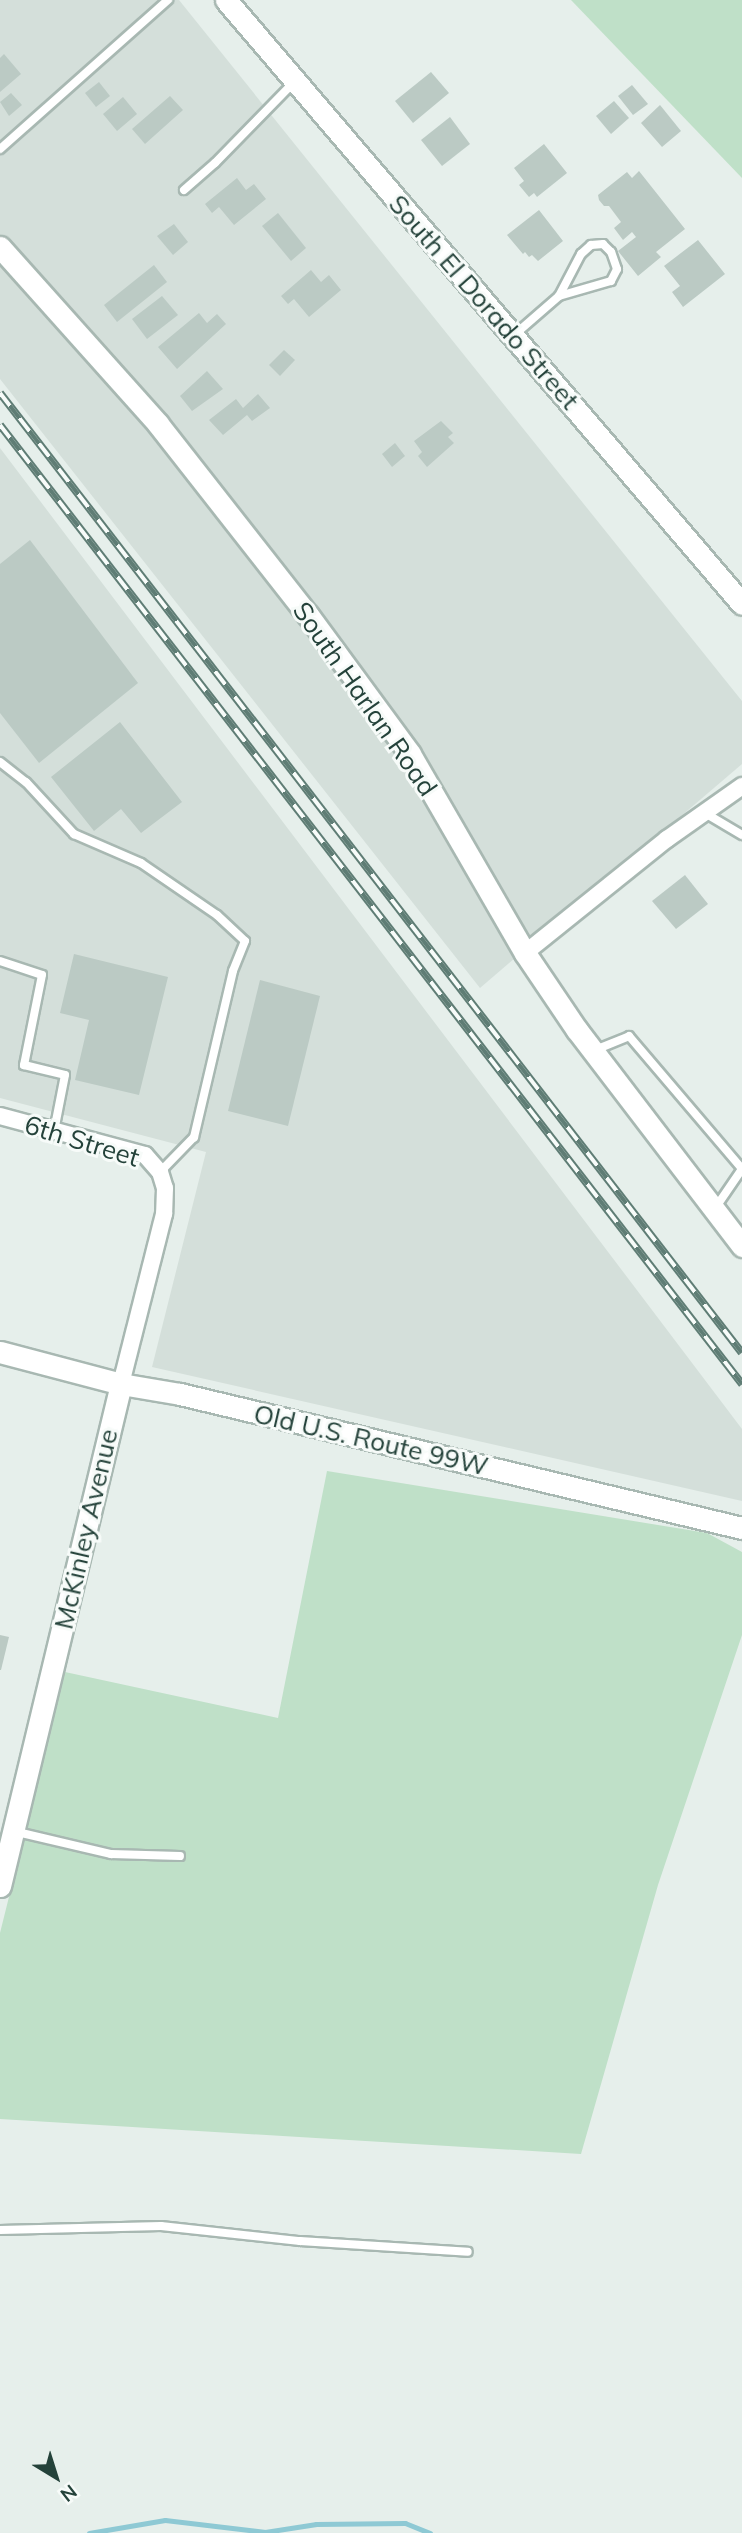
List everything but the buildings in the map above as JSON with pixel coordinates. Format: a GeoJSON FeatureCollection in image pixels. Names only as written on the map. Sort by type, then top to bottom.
{"type":"FeatureCollection","features":[{"type":"Feature","properties":{"kind":"street","name":"South El Dorado Street"},"geometry":{"type":"LineString","coordinates":[[226,0],[742,604]]}},
{"type":"Feature","properties":{"kind":"street","name":"South Harlan Road"},"geometry":{"type":"LineString","coordinates":[[0,247],[158,424],[324,637],[410,754],[525,953],[592,1051],[742,1246]]}},
{"type":"Feature","properties":{"kind":"street"},"geometry":{"type":"LineString","coordinates":[[525,953],[667,839],[742,786]]}},
{"type":"Feature","properties":{"kind":"street","name":"6th Street"},"geometry":{"type":"LineString","coordinates":[[0,1116],[145,1155],[160,1172]]}},
{"type":"Feature","properties":{"kind":"street","name":"McKinley Avenue"},"geometry":{"type":"LineString","coordinates":[[0,1886],[164,1214],[165,1188],[160,1172]]}},
{"type":"Feature","properties":{"kind":"street","name":"Old U.S. Route 99W"},"geometry":{"type":"LineString","coordinates":[[0,1352],[121,1384],[180,1394],[742,1528]]}},
{"type":"Feature","properties":{"kind":"lane"},"geometry":{"type":"LineString","coordinates":[[0,149],[169,0]]}},
{"type":"Feature","properties":{"kind":"lane"},"geometry":{"type":"LineString","coordinates":[[184,190],[215,163],[295,81]]}},
{"type":"Feature","properties":{"kind":"lane"},"geometry":{"type":"LineString","coordinates":[[513,336],[559,296],[581,254],[591,245],[603,244],[611,252],[617,269],[611,281],[559,296]]}},
{"type":"Feature","properties":{"kind":"lane"},"geometry":{"type":"LineString","coordinates":[[0,762],[26,782],[74,834],[141,863],[218,915],[245,941],[233,971],[194,1138],[160,1172]]}},
{"type":"Feature","properties":{"kind":"lane"},"geometry":{"type":"LineString","coordinates":[[705,813],[742,835]]}},
{"type":"Feature","properties":{"kind":"lane"},"geometry":{"type":"LineString","coordinates":[[0,961],[42,975],[24,1065],[65,1075],[54,1130]]}},
{"type":"Feature","properties":{"kind":"lane"},"geometry":{"type":"LineString","coordinates":[[592,1051],[629,1036],[742,1169],[714,1209]]}},
{"type":"Feature","properties":{"kind":"lane"},"geometry":{"type":"LineString","coordinates":[[13,1831],[111,1854],[180,1856]]}},
{"type":"Feature","properties":{"kind":"lane"},"geometry":{"type":"LineString","coordinates":[[0,2230],[161,2226],[300,2241],[468,2252]]}},
{"type":"Feature","properties":{"kind":"shaded area"},"geometry":{"type":"Polygon","coordinates":[[[0,0],[179,0],[742,701],[742,764],[480,988],[0,379],[0,0]]]}},
{"type":"Feature","properties":{"kind":"shaded area"},"geometry":{"type":"Polygon","coordinates":[[[0,448],[742,1429],[742,1501],[152,1367],[206,1152],[0,1098],[0,448]]]}},
{"type":"Feature","properties":{"kind":"green space"},"geometry":{"type":"Polygon","coordinates":[[[571,0],[742,0],[742,178],[571,0]]]}},
{"type":"Feature","properties":{"kind":"green space"},"geometry":{"type":"Polygon","coordinates":[[[327,1471],[707,1533],[742,1552],[742,1635],[658,1885],[581,2154],[0,2119],[0,1933],[65,1672],[278,1718],[327,1471]]]}},
{"type":"Feature","properties":{"kind":"waterway"},"geometry":{"type":"LineString","coordinates":[[89,2533],[165,2520],[265,2532],[316,2524],[405,2523],[430,2533]]}},
{"type":"Feature","properties":{"kind":"railway"},"geometry":{"type":"LineString","coordinates":[[0,393],[742,1353]]}},
{"type":"Feature","properties":{"kind":"railway"},"geometry":{"type":"LineString","coordinates":[[0,425],[742,1384]]}}]}
